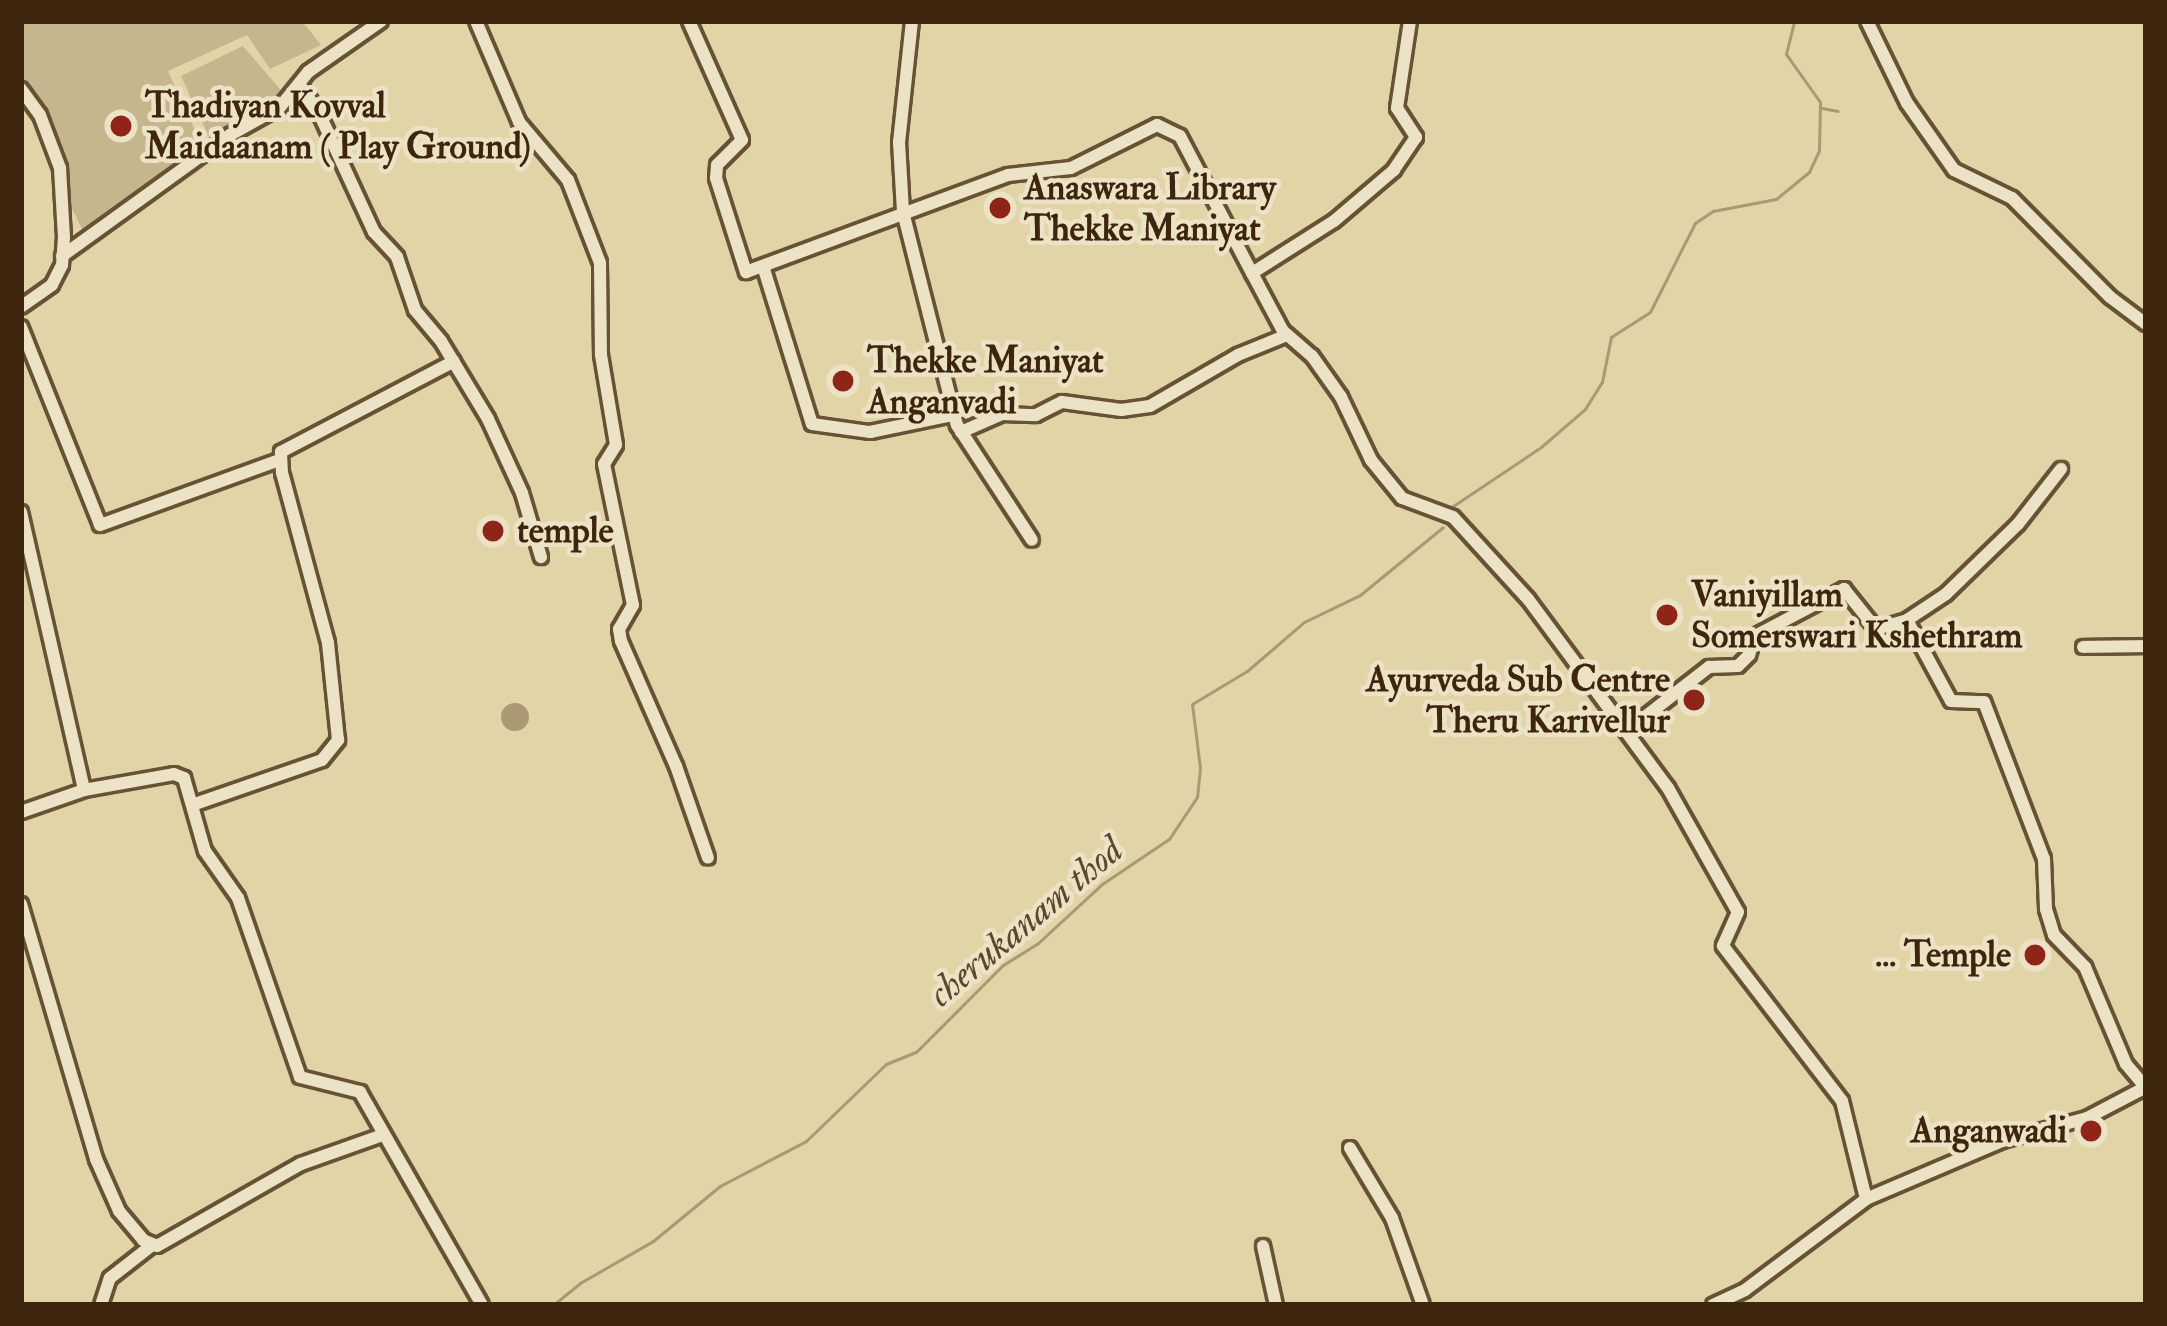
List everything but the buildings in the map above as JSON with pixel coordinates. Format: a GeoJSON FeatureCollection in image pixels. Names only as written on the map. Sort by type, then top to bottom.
{"type":"FeatureCollection","features":[{"type":"Feature","properties":{"kind":"street"},"geometry":{"type":"LineString","coordinates":[[62,256],[230,135],[280,107],[335,50],[381,21]]}},
{"type":"Feature","properties":{"kind":"street"},"geometry":{"type":"LineString","coordinates":[[476,21],[519,122],[568,180],[600,263],[601,355],[616,446],[604,464],[633,604],[619,629],[621,641],[708,857]]}},
{"type":"Feature","properties":{"kind":"street"},"geometry":{"type":"LineString","coordinates":[[689,21],[742,140],[717,165],[716,178],[746,272],[1027,169],[1071,168],[1157,125],[1180,136],[1287,335],[1312,356],[1341,397],[1371,460],[1402,498],[1453,517],[1528,599],[1584,681],[1628,730],[1668,788],[1738,912],[1723,946],[1842,1101],[1866,1199]]}},
{"type":"Feature","properties":{"kind":"street"},"geometry":{"type":"LineString","coordinates":[[912,21],[899,142],[903,212],[953,415],[1032,540]]}},
{"type":"Feature","properties":{"kind":"street"},"geometry":{"type":"LineString","coordinates":[[1252,273],[1334,221],[1394,170],[1416,137],[1396,108],[1410,21]]}},
{"type":"Feature","properties":{"kind":"street"},"geometry":{"type":"LineString","coordinates":[[1868,21],[1907,103],[1954,170],[2012,198],[2110,297],[2146,325]]}},
{"type":"Feature","properties":{"kind":"street"},"geometry":{"type":"LineString","coordinates":[[299,84],[319,113],[374,232],[397,257],[415,310],[454,361],[500,443],[541,557]]}},
{"type":"Feature","properties":{"kind":"street"},"geometry":{"type":"LineString","coordinates":[[21,89],[40,115],[61,169],[62,256],[52,285],[21,308]]}},
{"type":"Feature","properties":{"kind":"street"},"geometry":{"type":"LineString","coordinates":[[764,266],[812,424],[869,432],[953,415]]}},
{"type":"Feature","properties":{"kind":"street"},"geometry":{"type":"LineString","coordinates":[[21,327],[100,525],[280,460]]}},
{"type":"Feature","properties":{"kind":"street"},"geometry":{"type":"LineString","coordinates":[[961,431],[1002,414],[1036,415],[1062,402],[1121,410],[1150,406],[1238,355],[1287,335]]}},
{"type":"Feature","properties":{"kind":"street"},"geometry":{"type":"LineString","coordinates":[[195,804],[322,760],[338,740],[328,643],[281,452],[454,361]]}},
{"type":"Feature","properties":{"kind":"street"},"geometry":{"type":"LineString","coordinates":[[1628,730],[1709,667],[1738,666],[1749,656],[1755,636],[1844,589],[1876,629],[1906,620],[1946,594],[2018,524],[2060,469]]}},
{"type":"Feature","properties":{"kind":"street"},"geometry":{"type":"LineString","coordinates":[[22,523],[85,790]]}},
{"type":"Feature","properties":{"kind":"street"},"geometry":{"type":"LineString","coordinates":[[1713,1305],[1745,1290],[1866,1199],[2002,1142],[2086,1118],[2145,1087],[2126,1064],[2085,968],[2054,935],[2046,909],[2044,859],[1984,702],[1951,701],[1906,620]]}},
{"type":"Feature","properties":{"kind":"street"},"geometry":{"type":"LineString","coordinates":[[2083,647],[2146,646]]}},
{"type":"Feature","properties":{"kind":"street"},"geometry":{"type":"LineString","coordinates":[[21,812],[85,790],[174,774],[184,778],[205,851],[238,898],[255,961],[300,1077],[360,1092],[380,1136],[482,1305]]}},
{"type":"Feature","properties":{"kind":"street"},"geometry":{"type":"LineString","coordinates":[[21,904],[96,1160],[119,1211],[152,1246]]}},
{"type":"Feature","properties":{"kind":"street"},"geometry":{"type":"LineString","coordinates":[[101,1305],[110,1278],[152,1246],[189,1231],[302,1164],[380,1136]]}},
{"type":"Feature","properties":{"kind":"street"},"geometry":{"type":"LineString","coordinates":[[1350,1148],[1392,1219],[1423,1305]]}},
{"type":"Feature","properties":{"kind":"street"},"geometry":{"type":"LineString","coordinates":[[1263,1246],[1276,1305]]}},
{"type":"Feature","properties":{"kind":"street"},"geometry":{"type":"LineString","coordinates":[[1745,1290],[1754,1305]]}},
{"type":"Feature","properties":{"kind":"shaded area","name":"Thadiyan Kovval Maidaanam ( Play Ground)"},"geometry":{"type":"Polygon","coordinates":[[[21,21],[302,21],[321,45],[270,69],[247,35],[168,71],[201,144],[83,231],[67,198],[61,153],[21,75],[21,21]]]}},
{"type":"Feature","properties":{"kind":"shaded area"},"geometry":{"type":"Polygon","coordinates":[[[243,46],[285,95],[209,137],[181,76],[243,46]]]}},
{"type":"Feature","properties":{"kind":"shaded area"},"geometry":{"type":"Polygon","coordinates":[[[515,703],[525,707],[529,717],[525,727],[515,731],[505,727],[501,717],[505,707],[515,703]]]}},
{"type":"Feature","properties":{"kind":"waterway","name":"cherukanam thod"},"geometry":{"type":"LineString","coordinates":[[1450,508],[1541,447],[1585,409],[1602,382],[1611,337],[1650,312],[1695,223],[1713,211],[1776,199],[1809,172],[1819,151],[1820,102],[1786,54],[1794,21]]}},
{"type":"Feature","properties":{"kind":"waterway"},"geometry":{"type":"LineString","coordinates":[[1822,108],[1838,111]]}},
{"type":"Feature","properties":{"kind":"waterway","name":"cherukanam thod"},"geometry":{"type":"LineString","coordinates":[[553,1305],[580,1283],[653,1241],[720,1186],[806,1141],[886,1064],[916,1052],[1003,965],[1037,944],[1102,884],[1169,839],[1197,797],[1200,768],[1192,704],[1247,671],[1304,622],[1360,595],[1443,527]]}},
{"type":"Feature","properties":{"kind":"place","name":"Thadiyan Kovval Maidaanam ( Play Ground)"},"geometry":{"type":"Point","coordinates":[121,126]}},
{"type":"Feature","properties":{"kind":"place","name":"Anaswara Library Thekke Maniyat"},"geometry":{"type":"Point","coordinates":[1000,208]}},
{"type":"Feature","properties":{"kind":"place","name":"Thekke Maniyat Anganvadi"},"geometry":{"type":"Point","coordinates":[843,381]}},
{"type":"Feature","properties":{"kind":"place","name":"temple"},"geometry":{"type":"Point","coordinates":[493,531]}},
{"type":"Feature","properties":{"kind":"place","name":"Vaniyillam Somerswari Kshethram"},"geometry":{"type":"Point","coordinates":[1667,615]}},
{"type":"Feature","properties":{"kind":"place","name":"Ayurveda Sub Centre Theru Karivellur"},"geometry":{"type":"Point","coordinates":[1694,700]}},
{"type":"Feature","properties":{"kind":"place","name":"... Temple"},"geometry":{"type":"Point","coordinates":[2035,955]}},
{"type":"Feature","properties":{"kind":"place","name":"Anganwadi"},"geometry":{"type":"Point","coordinates":[2091,1131]}}]}
